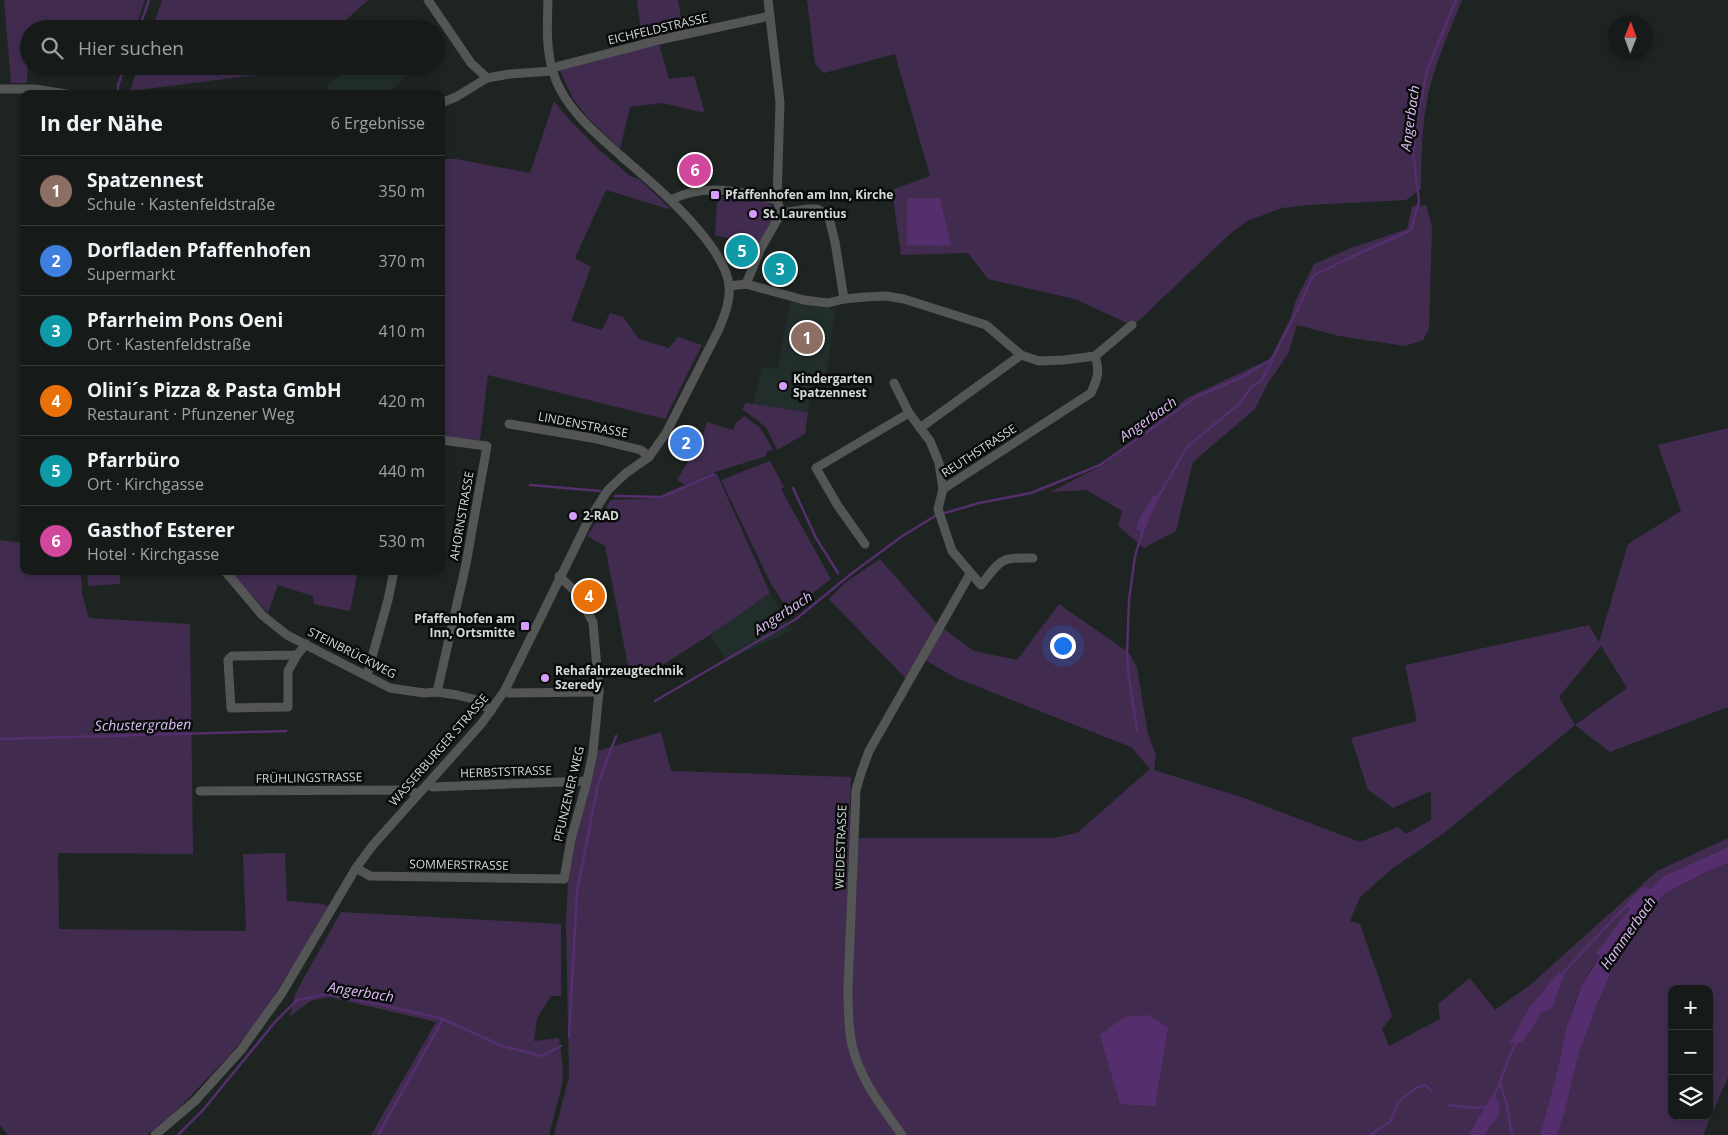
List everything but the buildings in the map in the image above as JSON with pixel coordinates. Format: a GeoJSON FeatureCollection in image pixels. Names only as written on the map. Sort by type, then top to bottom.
{"type":"FeatureCollection","features":[{"type":"Feature","properties":{"kind":"street"},"geometry":{"type":"LineString","coordinates":[[428,0],[442,20]]}},
{"type":"Feature","properties":{"kind":"street","name":"WASSERBURGER STRASSE"},"geometry":{"type":"LineString","coordinates":[[156,1135],[195,1101],[241,1050],[282,993],[356,868],[373,845],[491,711],[505,690],[588,521],[608,490],[626,473],[649,457],[666,433],[726,312],[729,286],[717,254],[698,229],[671,200],[583,120],[570,105],[560,88],[552,70],[547,38],[548,0]]}},
{"type":"Feature","properties":{"kind":"street"},"geometry":{"type":"LineString","coordinates":[[768,0],[780,102],[777,200],[782,213]]}},
{"type":"Feature","properties":{"kind":"street","name":"EICHFELDSTRASSE"},"geometry":{"type":"LineString","coordinates":[[487,78],[552,70],[659,40],[770,16]]}},
{"type":"Feature","properties":{"kind":"street"},"geometry":{"type":"LineString","coordinates":[[445,25],[471,63],[487,78],[456,97],[445,101]]}},
{"type":"Feature","properties":{"kind":"street"},"geometry":{"type":"LineString","coordinates":[[0,89],[41,90]]}},
{"type":"Feature","properties":{"kind":"street"},"geometry":{"type":"LineString","coordinates":[[671,200],[690,192],[715,190],[745,192],[777,200]]}},
{"type":"Feature","properties":{"kind":"street"},"geometry":{"type":"LineString","coordinates":[[782,213],[817,209],[829,218],[835,242],[844,299]]}},
{"type":"Feature","properties":{"kind":"street"},"geometry":{"type":"LineString","coordinates":[[746,284],[760,250],[782,213]]}},
{"type":"Feature","properties":{"kind":"street"},"geometry":{"type":"LineString","coordinates":[[729,286],[746,284],[804,300],[828,303],[844,299],[886,296],[925,305],[986,325],[1021,355],[1039,360],[1064,360],[1094,356],[1132,324]]}},
{"type":"Feature","properties":{"kind":"street"},"geometry":{"type":"LineString","coordinates":[[920,428],[1021,355]]}},
{"type":"Feature","properties":{"kind":"street","name":"REUTHSTRASSE"},"geometry":{"type":"LineString","coordinates":[[970,574],[952,552],[941,520],[938,509],[943,489],[1090,393],[1098,377],[1098,366],[1094,356]]}},
{"type":"Feature","properties":{"kind":"street"},"geometry":{"type":"LineString","coordinates":[[894,383],[909,413],[930,441],[939,463],[943,489]]}},
{"type":"Feature","properties":{"kind":"street"},"geometry":{"type":"LineString","coordinates":[[865,544],[838,506],[816,468],[909,413]]}},
{"type":"Feature","properties":{"kind":"street","name":"LINDENSTRASSE"},"geometry":{"type":"LineString","coordinates":[[509,424],[592,438],[642,450],[649,457]]}},
{"type":"Feature","properties":{"kind":"street","name":"AHORNSTRASSE"},"geometry":{"type":"LineString","coordinates":[[438,692],[466,564],[487,446],[445,441]]}},
{"type":"Feature","properties":{"kind":"street"},"geometry":{"type":"LineString","coordinates":[[970,574],[981,585],[1000,561],[1016,558],[1033,558]]}},
{"type":"Feature","properties":{"kind":"street","name":"WEIDESTRASSE"},"geometry":{"type":"LineString","coordinates":[[902,1135],[866,1082],[852,1046],[848,1019],[856,790],[869,751],[970,574]]}},
{"type":"Feature","properties":{"kind":"street","name":"STEINBRÜCKWEG"},"geometry":{"type":"LineString","coordinates":[[228,575],[262,615],[287,635],[390,688],[457,695],[478,700],[491,711]]}},
{"type":"Feature","properties":{"kind":"street"},"geometry":{"type":"LineString","coordinates":[[367,675],[393,575]]}},
{"type":"Feature","properties":{"kind":"street","name":"PFUNZENER WEG"},"geometry":{"type":"LineString","coordinates":[[560,576],[576,592],[593,622],[599,692],[593,752],[571,839],[564,879]]}},
{"type":"Feature","properties":{"kind":"street"},"geometry":{"type":"LineString","coordinates":[[297,655],[232,656],[228,660],[231,708],[288,707],[288,671],[306,644]]}},
{"type":"Feature","properties":{"kind":"street"},"geometry":{"type":"LineString","coordinates":[[505,690],[509,693],[599,692]]}},
{"type":"Feature","properties":{"kind":"street","name":"HERBSTSTRASSE"},"geometry":{"type":"LineString","coordinates":[[427,784],[433,787],[587,781]]}},
{"type":"Feature","properties":{"kind":"street","name":"FRÜHLINGSTRASSE"},"geometry":{"type":"LineString","coordinates":[[200,791],[401,790],[418,794]]}},
{"type":"Feature","properties":{"kind":"street","name":"SOMMERSTRASSE"},"geometry":{"type":"LineString","coordinates":[[356,868],[370,876],[564,879]]}},
{"type":"Feature","properties":{"kind":"shaded area"},"geometry":{"type":"Polygon","coordinates":[[[4,0],[145,0],[138,20],[20,20],[20,75],[27,75],[27,83],[11,83],[4,0]]]}},
{"type":"Feature","properties":{"kind":"shaded area"},"geometry":{"type":"Polygon","coordinates":[[[162,0],[368,0],[346,20],[155,20],[162,0]]]}},
{"type":"Feature","properties":{"kind":"shaded area"},"geometry":{"type":"Polygon","coordinates":[[[637,0],[678,0],[683,31],[657,38],[669,79],[694,76],[705,113],[662,103],[630,107],[620,149],[588,118],[573,99],[556,62],[642,41],[637,0]]]}},
{"type":"Feature","properties":{"kind":"shaded area"},"geometry":{"type":"Polygon","coordinates":[[[807,0],[1462,0],[1439,59],[1429,92],[1423,134],[1421,189],[1406,200],[1282,208],[1247,221],[1231,233],[1132,327],[1075,299],[988,279],[968,253],[901,255],[892,190],[930,176],[895,54],[824,73],[815,64],[807,0]]]}},
{"type":"Feature","properties":{"kind":"shaded area"},"geometry":{"type":"Polygon","coordinates":[[[135,75],[256,75],[138,90],[130,90],[135,75]]]}},
{"type":"Feature","properties":{"kind":"shaded area"},"geometry":{"type":"Polygon","coordinates":[[[340,75],[407,75],[391,90],[330,90],[328,86],[340,75]]]}},
{"type":"Feature","properties":{"kind":"shaded area"},"geometry":{"type":"Polygon","coordinates":[[[554,101],[597,148],[630,176],[639,179],[672,210],[606,190],[575,258],[591,267],[571,321],[602,330],[610,313],[623,317],[639,339],[669,348],[678,337],[702,345],[665,419],[488,375],[480,440],[445,437],[445,159],[456,159],[530,173],[554,101]]]}},
{"type":"Feature","properties":{"kind":"shaded area"},"geometry":{"type":"Polygon","coordinates":[[[726,193],[763,199],[775,208],[773,218],[758,245],[715,235],[717,203],[726,193]]]}},
{"type":"Feature","properties":{"kind":"shaded area"},"geometry":{"type":"Polygon","coordinates":[[[1426,205],[1432,227],[1429,329],[1423,340],[1405,346],[1339,336],[1297,325],[1288,354],[1268,383],[1255,409],[1193,462],[1176,531],[1144,548],[1118,526],[1122,511],[1087,490],[1050,492],[1103,465],[1187,398],[1270,359],[1314,264],[1351,248],[1407,229],[1412,206],[1426,205]]]}},
{"type":"Feature","properties":{"kind":"shaded area"},"geometry":{"type":"Polygon","coordinates":[[[790,302],[835,309],[826,377],[812,376],[808,412],[753,404],[762,367],[778,369],[790,302]]]}},
{"type":"Feature","properties":{"kind":"shaded area"},"geometry":{"type":"Polygon","coordinates":[[[746,403],[808,412],[805,434],[777,450],[766,427],[742,409],[746,403]]]}},
{"type":"Feature","properties":{"kind":"shaded area"},"geometry":{"type":"Polygon","coordinates":[[[744,416],[760,428],[773,449],[766,453],[766,456],[712,473],[685,485],[677,480],[702,438],[707,422],[733,430],[735,424],[744,416]]]}},
{"type":"Feature","properties":{"kind":"shaded area"},"geometry":{"type":"Polygon","coordinates":[[[1728,428],[1728,707],[1610,752],[1575,725],[1443,834],[1393,868],[1360,897],[1350,921],[1360,924],[1392,1016],[1382,1029],[1389,1046],[1440,1019],[1438,1004],[1470,978],[1495,1010],[1529,986],[1657,871],[1728,838],[1728,847],[1664,876],[1629,909],[1597,954],[1600,956],[1582,985],[1569,1022],[1540,1135],[1485,1135],[1498,1117],[1489,1100],[1468,1135],[905,1135],[881,1100],[865,1072],[854,1037],[851,1012],[858,838],[1053,838],[1077,833],[1150,769],[1131,747],[956,678],[920,657],[906,679],[829,599],[846,582],[880,559],[937,624],[974,651],[1017,660],[1059,604],[1129,653],[1137,668],[1148,734],[1156,755],[1154,770],[1241,797],[1360,842],[1398,827],[1406,834],[1431,820],[1431,791],[1393,808],[1368,790],[1351,738],[1417,721],[1405,665],[1589,625],[1599,642],[1628,544],[1681,511],[1658,445],[1728,428]],[[1601,646],[1559,697],[1575,725],[1627,688],[1601,646]]]}},
{"type":"Feature","properties":{"kind":"shaded area"},"geometry":{"type":"Polygon","coordinates":[[[770,461],[784,487],[781,489],[831,579],[789,611],[771,584],[721,480],[770,461]]]}},
{"type":"Feature","properties":{"kind":"shaded area"},"geometry":{"type":"Polygon","coordinates":[[[717,474],[770,593],[710,635],[643,677],[631,681],[605,546],[587,536],[611,500],[660,498],[717,474]]]}},
{"type":"Feature","properties":{"kind":"shaded area"},"geometry":{"type":"Polygon","coordinates":[[[0,540],[20,542],[20,575],[81,575],[82,594],[89,618],[190,624],[193,854],[58,853],[59,929],[246,931],[243,854],[285,853],[287,901],[328,906],[260,1018],[229,1056],[176,1111],[147,1135],[8,1135],[0,1125],[0,540]]]}},
{"type":"Feature","properties":{"kind":"shaded area"},"geometry":{"type":"Polygon","coordinates":[[[87,575],[120,575],[120,584],[88,586],[87,575]]]}},
{"type":"Feature","properties":{"kind":"shaded area"},"geometry":{"type":"Polygon","coordinates":[[[233,575],[357,575],[350,611],[314,604],[313,596],[278,585],[268,613],[233,575]]]}},
{"type":"Feature","properties":{"kind":"shaded area"},"geometry":{"type":"Polygon","coordinates":[[[770,593],[793,630],[727,661],[710,635],[770,593]]]}},
{"type":"Feature","properties":{"kind":"shaded area"},"geometry":{"type":"Polygon","coordinates":[[[661,732],[671,771],[851,777],[844,1002],[851,1055],[898,1135],[554,1135],[569,1077],[566,924],[568,879],[574,843],[597,751],[661,732]]]}},
{"type":"Feature","properties":{"kind":"shaded area"},"geometry":{"type":"Polygon","coordinates":[[[1728,863],[1728,1077],[1713,1112],[1713,985],[1668,985],[1668,1120],[1709,1120],[1703,1135],[1557,1135],[1565,1111],[1579,1052],[1601,995],[1613,968],[1664,894],[1708,871],[1728,863]]]}},
{"type":"Feature","properties":{"kind":"shaded area"},"geometry":{"type":"Polygon","coordinates":[[[341,912],[561,924],[561,996],[551,996],[537,1018],[534,1041],[559,1038],[563,1071],[562,1085],[549,1135],[371,1135],[436,1022],[329,997],[311,1001],[290,1016],[295,994],[341,912]]]}},
{"type":"Feature","properties":{"kind":"water"},"geometry":{"type":"Polygon","coordinates":[[[907,198],[940,198],[951,246],[907,245],[907,198]]]}},
{"type":"Feature","properties":{"kind":"water"},"geometry":{"type":"Polygon","coordinates":[[[1154,495],[1159,497],[1145,529],[1141,531],[1136,529],[1138,521],[1154,495]]]}},
{"type":"Feature","properties":{"kind":"water","name":"Hammerbach"},"geometry":{"type":"Polygon","coordinates":[[[1728,847],[1728,863],[1708,871],[1664,894],[1613,968],[1579,1052],[1565,1111],[1557,1135],[1540,1135],[1555,1081],[1567,1026],[1582,984],[1600,956],[1596,954],[1629,909],[1627,903],[1644,886],[1650,889],[1664,876],[1728,847]]]}},
{"type":"Feature","properties":{"kind":"water"},"geometry":{"type":"Polygon","coordinates":[[[1559,972],[1564,976],[1552,1008],[1540,1013],[1535,1025],[1522,1042],[1509,1044],[1530,1007],[1559,972]]]}},
{"type":"Feature","properties":{"kind":"water"},"geometry":{"type":"Polygon","coordinates":[[[1148,1015],[1168,1028],[1155,1106],[1120,1104],[1100,1035],[1124,1017],[1148,1015]]]}},
{"type":"Feature","properties":{"kind":"water"},"geometry":{"type":"Polygon","coordinates":[[[1494,1095],[1500,1104],[1498,1117],[1485,1135],[1468,1135],[1489,1100],[1494,1095]]]}},
{"type":"Feature","properties":{"kind":"waterway"},"geometry":{"type":"LineString","coordinates":[[142,20],[149,0]]}},
{"type":"Feature","properties":{"kind":"waterway","name":"Angerbach"},"geometry":{"type":"LineString","coordinates":[[655,701],[796,619],[851,574],[901,537],[935,516],[979,503],[1031,493],[1100,465],[1196,397],[1242,377],[1272,359],[1313,276],[1411,230],[1419,201],[1413,153],[1419,108],[1428,68],[1456,0]]}},
{"type":"Feature","properties":{"kind":"waterway"},"geometry":{"type":"LineString","coordinates":[[118,90],[122,75]]}},
{"type":"Feature","properties":{"kind":"waterway"},"geometry":{"type":"LineString","coordinates":[[1157,499],[1187,447],[1240,403],[1252,386],[1262,380],[1272,360]]}},
{"type":"Feature","properties":{"kind":"waterway"},"geometry":{"type":"LineString","coordinates":[[615,496],[661,497],[714,474]]}},
{"type":"Feature","properties":{"kind":"waterway"},"geometry":{"type":"LineString","coordinates":[[530,485],[600,491]]}},
{"type":"Feature","properties":{"kind":"waterway"},"geometry":{"type":"LineString","coordinates":[[793,488],[816,538],[838,573]]}},
{"type":"Feature","properties":{"kind":"waterway"},"geometry":{"type":"LineString","coordinates":[[1137,730],[1127,653],[1129,600],[1135,556],[1144,527]]}},
{"type":"Feature","properties":{"kind":"waterway","name":"Schustergraben"},"geometry":{"type":"LineString","coordinates":[[0,739],[286,731]]}},
{"type":"Feature","properties":{"kind":"waterway","name":"Angerbach"},"geometry":{"type":"LineString","coordinates":[[569,1037],[577,892],[598,784],[616,736]]}},
{"type":"Feature","properties":{"kind":"waterway","name":"Hammerbach"},"geometry":{"type":"LineString","coordinates":[[1560,976],[1629,904]]}},
{"type":"Feature","properties":{"kind":"waterway","name":"Angerbach"},"geometry":{"type":"LineString","coordinates":[[178,1135],[203,1110],[275,1022],[297,1000],[326,994],[383,1005],[443,1019],[502,1046],[542,1056],[561,1046]]}},
{"type":"Feature","properties":{"kind":"waterway"},"geometry":{"type":"LineString","coordinates":[[378,1135],[443,1019]]}},
{"type":"Feature","properties":{"kind":"waterway"},"geometry":{"type":"LineString","coordinates":[[1494,1097],[1513,1048],[1518,1040]]}},
{"type":"Feature","properties":{"kind":"waterway"},"geometry":{"type":"LineString","coordinates":[[1500,1083],[1507,1105],[1512,1135]]}},
{"type":"Feature","properties":{"kind":"waterway"},"geometry":{"type":"LineString","coordinates":[[1370,1135],[1391,1121],[1398,1102],[1416,1088],[1426,1085],[1431,1091]]}},
{"type":"Feature","properties":{"kind":"waterway"},"geometry":{"type":"LineString","coordinates":[[1448,1105],[1474,1108],[1488,1106]]}},
{"type":"Feature","properties":{"kind":"place","name":"Gasthof Esterer"},"geometry":{"type":"Point","coordinates":[695,170]}},
{"type":"Feature","properties":{"kind":"place","name":"Pfaffenhofen am Inn, Kirche"},"geometry":{"type":"Point","coordinates":[715,195]}},
{"type":"Feature","properties":{"kind":"place","name":"St. Laurentius"},"geometry":{"type":"Point","coordinates":[753,214]}},
{"type":"Feature","properties":{"kind":"place","name":"Pfarrbüro"},"geometry":{"type":"Point","coordinates":[742,251]}},
{"type":"Feature","properties":{"kind":"place","name":"Pfarrheim Pons Oeni"},"geometry":{"type":"Point","coordinates":[780,269]}},
{"type":"Feature","properties":{"kind":"place","name":"Spatzennest"},"geometry":{"type":"Point","coordinates":[807,338]}},
{"type":"Feature","properties":{"kind":"place","name":"Kindergarten Spatzennest"},"geometry":{"type":"Point","coordinates":[783,386]}},
{"type":"Feature","properties":{"kind":"place","name":"Dorfladen Pfaffenhofen"},"geometry":{"type":"Point","coordinates":[686,443]}},
{"type":"Feature","properties":{"kind":"place","name":"2-RAD"},"geometry":{"type":"Point","coordinates":[573,516]}},
{"type":"Feature","properties":{"kind":"place","name":"Olini´s Pizza & Pasta GmbH"},"geometry":{"type":"Point","coordinates":[589,596]}},
{"type":"Feature","properties":{"kind":"place","name":"Pfaffenhofen am Inn, Ortsmitte"},"geometry":{"type":"Point","coordinates":[525,626]}},
{"type":"Feature","properties":{"kind":"place","name":"Rehafahrzeugtechnik Szeredy"},"geometry":{"type":"Point","coordinates":[545,678]}}]}
